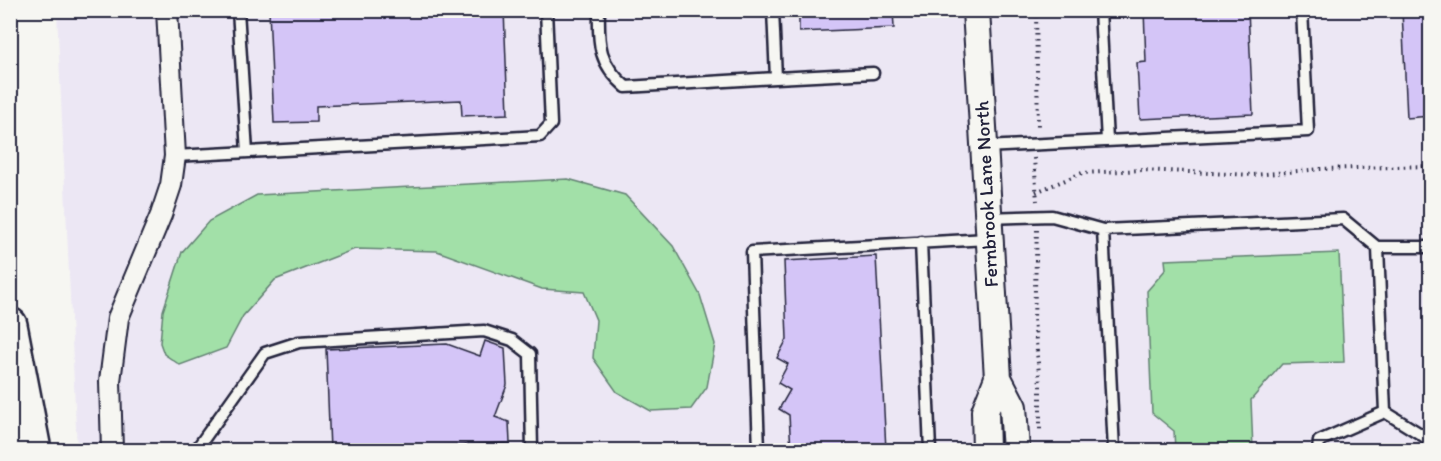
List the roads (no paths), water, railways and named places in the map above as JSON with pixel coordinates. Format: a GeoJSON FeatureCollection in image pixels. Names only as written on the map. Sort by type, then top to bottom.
{"type":"FeatureCollection","features":[{"type":"Feature","properties":{"kind":"highway"},"geometry":{"type":"LineString","coordinates":[[10,326],[34,450]]}},
{"type":"Feature","properties":{"kind":"street"},"geometry":{"type":"LineString","coordinates":[[112,450],[110,381],[118,318],[161,215],[171,185],[175,156],[167,10]]}},
{"type":"Feature","properties":{"kind":"street","name":"Fernbrook Lane North"},"geometry":{"type":"LineString","coordinates":[[976,10],[987,228],[998,378],[1013,407],[1016,450]]}},
{"type":"Feature","properties":{"kind":"street","name":"Fernbrook Lane North"},"geometry":{"type":"LineString","coordinates":[[986,450],[985,411],[998,378]]}},
{"type":"Feature","properties":{"kind":"lane"},"geometry":{"type":"LineString","coordinates":[[238,10],[247,152]]}},
{"type":"Feature","properties":{"kind":"lane"},"geometry":{"type":"LineString","coordinates":[[175,156],[540,136],[551,124],[546,10]]}},
{"type":"Feature","properties":{"kind":"lane"},"geometry":{"type":"LineString","coordinates":[[599,10],[598,32],[603,60],[610,74],[626,87],[873,74]]}},
{"type":"Feature","properties":{"kind":"lane"},"geometry":{"type":"LineString","coordinates":[[773,10],[776,78]]}},
{"type":"Feature","properties":{"kind":"lane"},"geometry":{"type":"LineString","coordinates":[[1100,10],[1107,141]]}},
{"type":"Feature","properties":{"kind":"lane"},"geometry":{"type":"LineString","coordinates":[[983,147],[1308,131],[1302,10]]}},
{"type":"Feature","properties":{"kind":"lane"},"geometry":{"type":"LineString","coordinates":[[759,450],[752,252],[921,242],[1052,216],[1103,230],[1343,219],[1377,247],[1431,247]]}},
{"type":"Feature","properties":{"kind":"lane"},"geometry":{"type":"LineString","coordinates":[[1103,230],[1114,450]]}},
{"type":"Feature","properties":{"kind":"lane"},"geometry":{"type":"LineString","coordinates":[[921,242],[930,450]]}},
{"type":"Feature","properties":{"kind":"lane"},"geometry":{"type":"LineString","coordinates":[[1377,247],[1385,412]]}},
{"type":"Feature","properties":{"kind":"lane"},"geometry":{"type":"LineString","coordinates":[[196,450],[265,353],[299,342],[484,331],[512,340],[530,354],[532,450]]}},
{"type":"Feature","properties":{"kind":"lane"},"geometry":{"type":"LineString","coordinates":[[1385,412],[1431,440]]}},
{"type":"Feature","properties":{"kind":"lane"},"geometry":{"type":"LineString","coordinates":[[1318,450],[1319,441],[1385,412]]}}]}
